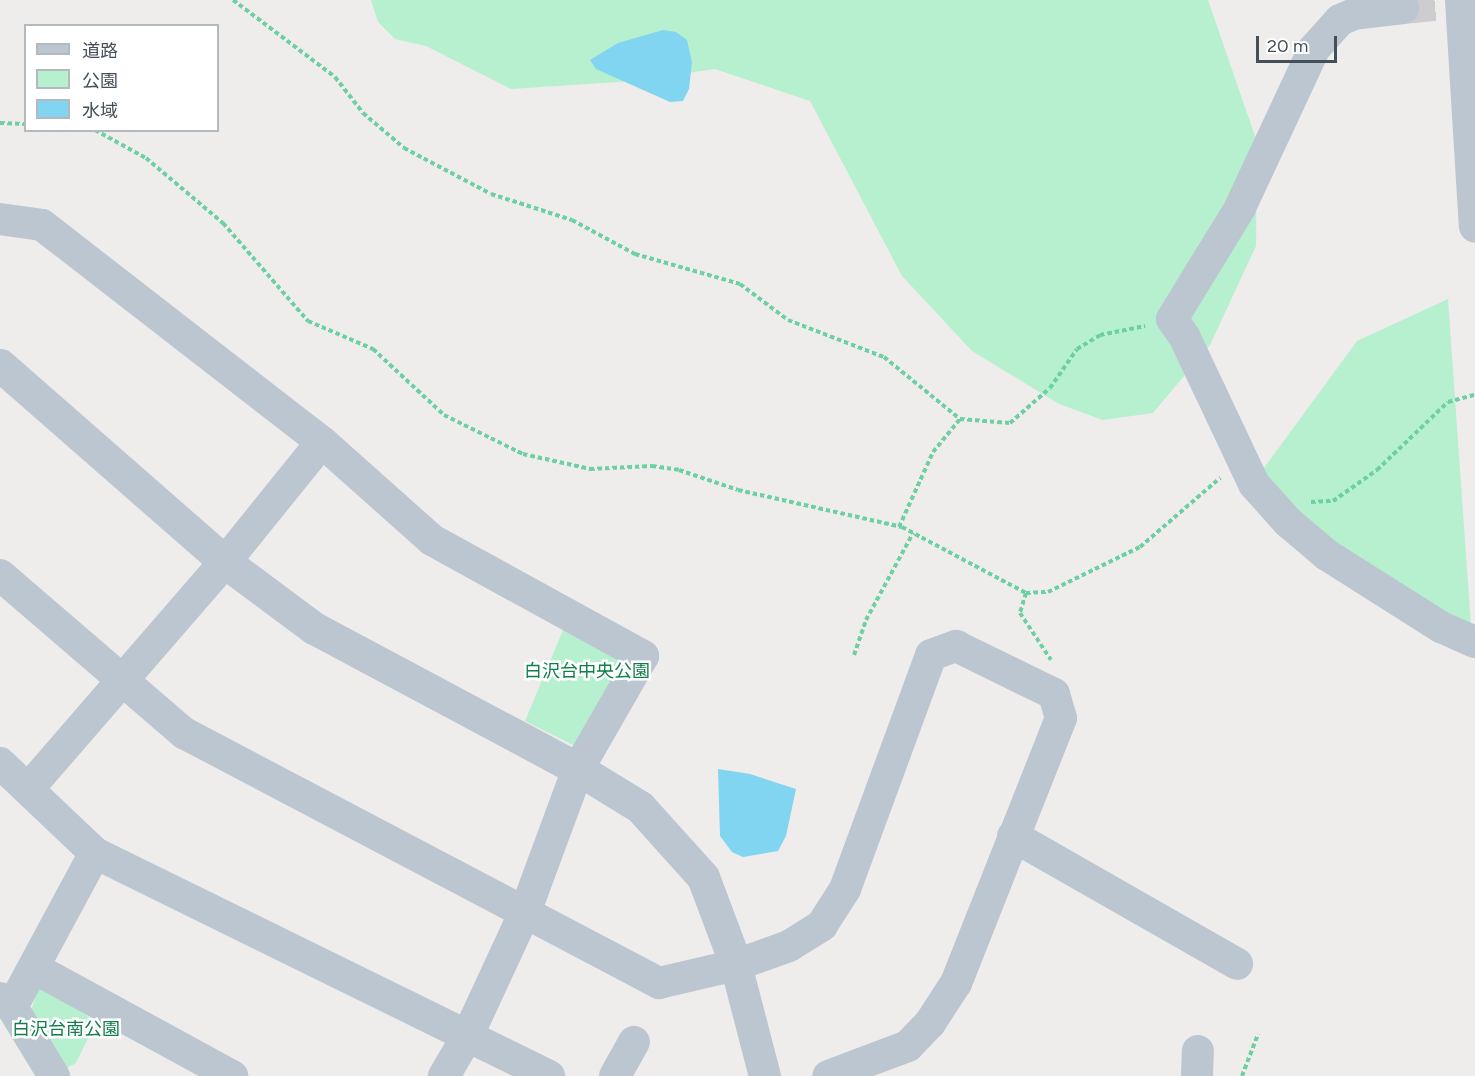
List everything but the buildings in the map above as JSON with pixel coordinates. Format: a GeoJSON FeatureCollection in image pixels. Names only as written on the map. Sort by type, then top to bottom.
{"type":"FeatureCollection","features":[{"type":"Feature","properties":{"kind":"street"},"geometry":{"type":"LineString","coordinates":[[1461,0],[1475,226]]}},
{"type":"Feature","properties":{"kind":"street"},"geometry":{"type":"LineString","coordinates":[[1403,8],[1354,14],[1340,20],[1314,49],[1240,208],[1172,319],[1184,336],[1254,484],[1310,543],[1441,627],[1475,642]]}},
{"type":"Feature","properties":{"kind":"street"},"geometry":{"type":"LineString","coordinates":[[0,219],[42,225],[322,442],[432,540],[643,656],[578,769],[525,912],[468,1035],[444,1076]]}},
{"type":"Feature","properties":{"kind":"street"},"geometry":{"type":"LineString","coordinates":[[0,364],[225,562],[314,628],[578,769],[640,807],[703,877],[736,965],[765,1076]]}},
{"type":"Feature","properties":{"kind":"street"},"geometry":{"type":"LineString","coordinates":[[29,788],[225,562],[322,442]]}},
{"type":"Feature","properties":{"kind":"street"},"geometry":{"type":"LineString","coordinates":[[0,575],[184,733],[659,983],[736,965],[809,936],[837,906],[931,655],[956,646],[1054,694],[1061,718],[956,983],[930,1023],[908,1046],[828,1076]]}},
{"type":"Feature","properties":{"kind":"street"},"geometry":{"type":"LineString","coordinates":[[0,763],[95,853],[549,1076]]}},
{"type":"Feature","properties":{"kind":"street"},"geometry":{"type":"LineString","coordinates":[[1013,836],[1237,963]]}},
{"type":"Feature","properties":{"kind":"street"},"geometry":{"type":"LineString","coordinates":[[54,1076],[6,1003],[34,968],[95,853]]}},
{"type":"Feature","properties":{"kind":"street"},"geometry":{"type":"LineString","coordinates":[[34,968],[232,1076]]}},
{"type":"Feature","properties":{"kind":"street"},"geometry":{"type":"LineString","coordinates":[[615,1076],[634,1042]]}},
{"type":"Feature","properties":{"kind":"path"},"geometry":{"type":"LineString","coordinates":[[233,0],[335,77],[363,113],[404,148],[491,194],[572,220],[635,254],[740,284],[788,320],[884,357],[960,420],[1010,423],[1050,388],[1077,349],[1100,335],[1172,319]]}},
{"type":"Feature","properties":{"kind":"path"},"geometry":{"type":"LineString","coordinates":[[0,123],[24,124]]}},
{"type":"Feature","properties":{"kind":"path"},"geometry":{"type":"LineString","coordinates":[[99,132],[146,158],[223,223],[308,321],[373,349],[425,400],[478,434],[561,465],[590,469],[652,466],[679,470],[738,490],[899,526],[1026,593],[1048,592],[1140,547],[1244,461]]}},
{"type":"Feature","properties":{"kind":"path"},"geometry":{"type":"LineString","coordinates":[[1307,502],[1321,505],[1333,501],[1377,470],[1448,402],[1475,395]]}},
{"type":"Feature","properties":{"kind":"path"},"geometry":{"type":"LineString","coordinates":[[899,526],[933,453],[960,420]]}},
{"type":"Feature","properties":{"kind":"path"},"geometry":{"type":"LineString","coordinates":[[854,655],[866,620],[913,533]]}},
{"type":"Feature","properties":{"kind":"path"},"geometry":{"type":"LineString","coordinates":[[1026,593],[1020,613],[1070,689],[1057,704]]}},
{"type":"Feature","properties":{"kind":"path"},"geometry":{"type":"LineString","coordinates":[[1242,1076],[1258,1034]]}},
{"type":"Feature","properties":{"kind":"green space"},"geometry":{"type":"Polygon","coordinates":[[[371,0],[1208,0],[1257,142],[1256,246],[1210,345],[1153,413],[1103,420],[1059,404],[972,351],[902,276],[810,101],[715,69],[633,81],[511,89],[426,46],[395,39],[378,22],[371,0]]]}},
{"type":"Feature","properties":{"kind":"green space"},"geometry":{"type":"Polygon","coordinates":[[[1448,299],[1471,626],[1358,562],[1258,476],[1357,341],[1448,299]]]}},
{"type":"Feature","properties":{"kind":"green space","name":"白沢台中央公園"},"geometry":{"type":"Polygon","coordinates":[[[569,616],[643,656],[579,748],[525,721],[569,616]]]}},
{"type":"Feature","properties":{"kind":"green space","name":"白沢台南公園"},"geometry":{"type":"Polygon","coordinates":[[[40,983],[96,1022],[76,1063],[67,1068],[29,1017],[40,983]]]}},
{"type":"Feature","properties":{"kind":"water"},"geometry":{"type":"Polygon","coordinates":[[[663,30],[676,32],[687,40],[692,62],[689,89],[683,101],[670,102],[596,69],[590,60],[618,43],[663,30]]]}},
{"type":"Feature","properties":{"kind":"water"},"geometry":{"type":"Polygon","coordinates":[[[718,769],[750,774],[796,789],[786,836],[778,851],[743,857],[732,852],[720,836],[718,769]]]}},
{"type":"Feature","properties":{"kind":"tunnel"},"geometry":{"type":"LineString","coordinates":[[1403,8],[1475,1]]}}]}
